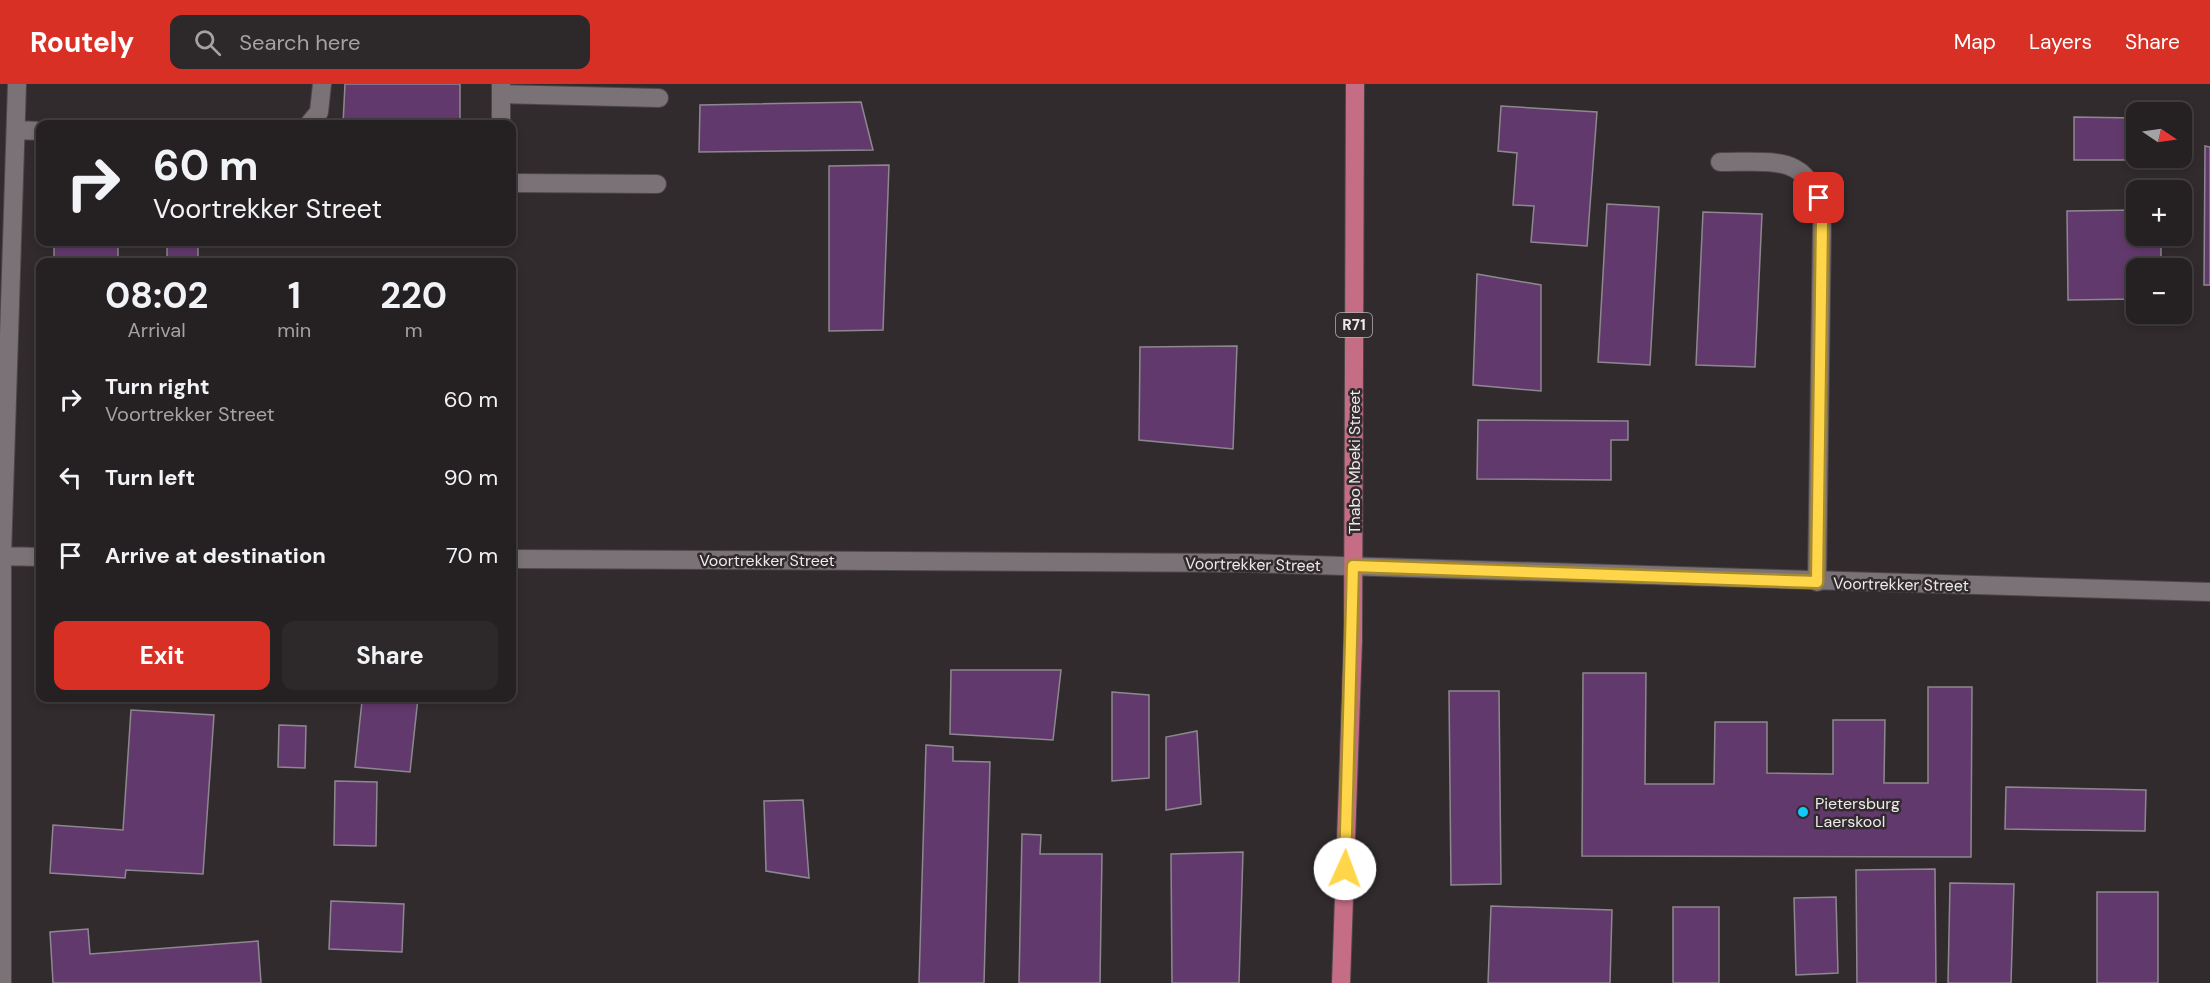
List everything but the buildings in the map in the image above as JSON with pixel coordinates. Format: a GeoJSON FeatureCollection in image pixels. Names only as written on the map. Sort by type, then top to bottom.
{"type":"FeatureCollection","features":[{"type":"Feature","properties":{"kind":"main road","name":"Thabo Mbeki Street"},"geometry":{"type":"LineString","coordinates":[[1341,983],[1353,566],[1355,84]]}},
{"type":"Feature","properties":{"kind":"street"},"geometry":{"type":"LineString","coordinates":[[2,983],[1,556],[17,84]]}},
{"type":"Feature","properties":{"kind":"street"},"geometry":{"type":"LineString","coordinates":[[312,120],[319,112],[322,84]]}},
{"type":"Feature","properties":{"kind":"street"},"geometry":{"type":"LineString","coordinates":[[501,120],[501,89],[659,98]]}},
{"type":"Feature","properties":{"kind":"street"},"geometry":{"type":"LineString","coordinates":[[16,130],[36,131]]}},
{"type":"Feature","properties":{"kind":"street"},"geometry":{"type":"LineString","coordinates":[[1720,162],[1765,162],[1798,169],[1812,181],[1819,198],[1822,222],[1817,582]]}},
{"type":"Feature","properties":{"kind":"street"},"geometry":{"type":"LineString","coordinates":[[516,183],[657,184]]}},
{"type":"Feature","properties":{"kind":"street"},"geometry":{"type":"LineString","coordinates":[[1,556],[36,557]]}},
{"type":"Feature","properties":{"kind":"street","name":"Voortrekker Street"},"geometry":{"type":"LineString","coordinates":[[516,559],[1247,563],[1817,582],[2210,592]]}},
{"type":"Feature","properties":{"kind":"place","name":"Pietersburg Laerskool"},"geometry":{"type":"Point","coordinates":[1803,812]}},
{"type":"Feature","properties":{"kind":"route"},"geometry":{"type":"LineString","coordinates":[[1345,869],[1353,641],[1353,566],[1817,582],[1822,222],[1819,198]]}}]}
